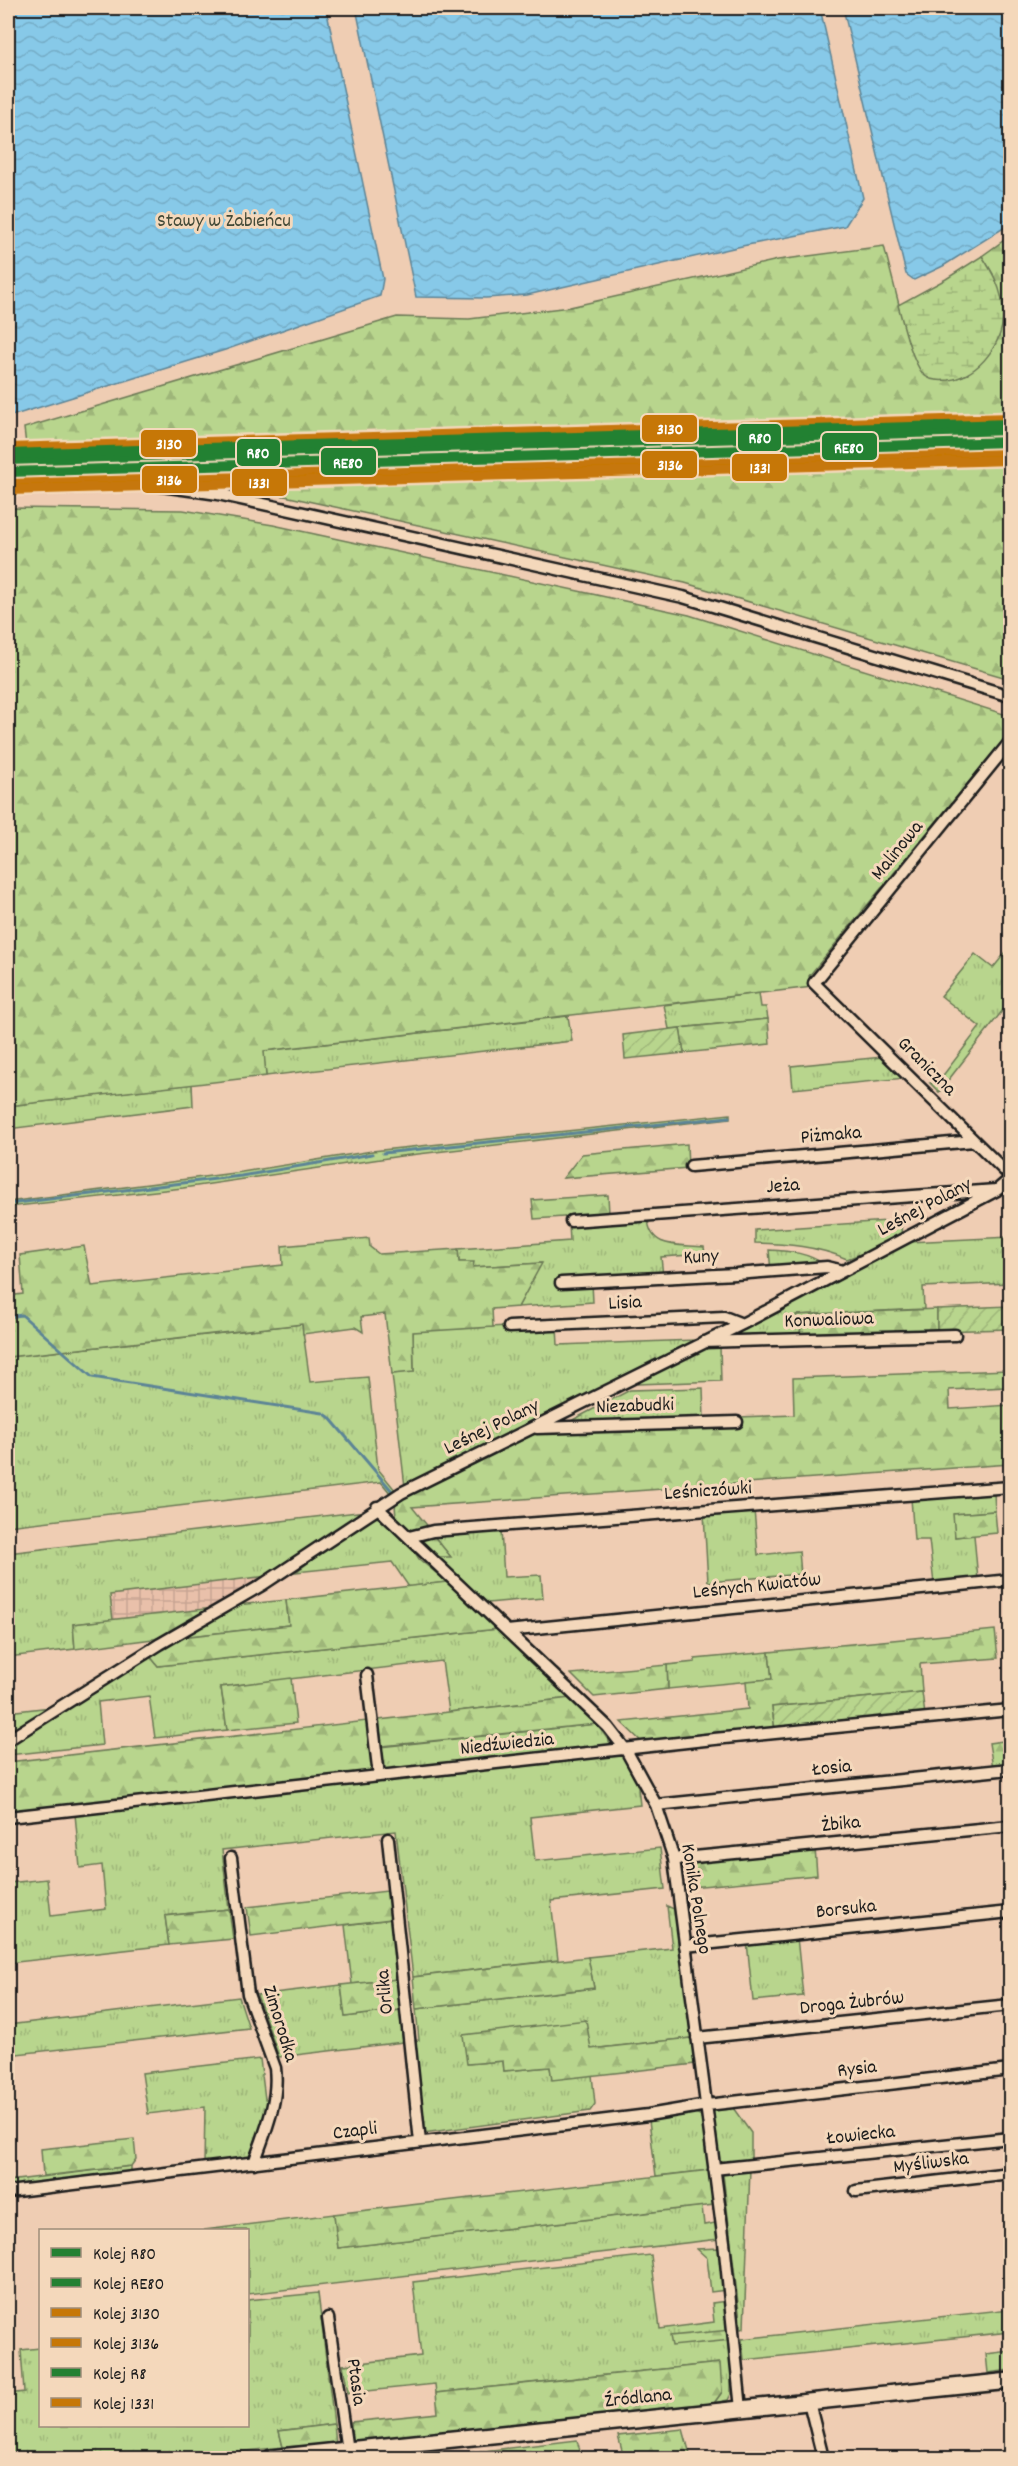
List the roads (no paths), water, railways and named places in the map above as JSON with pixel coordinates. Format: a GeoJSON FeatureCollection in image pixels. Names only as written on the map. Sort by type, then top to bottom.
{"type":"FeatureCollection","features":[{"type":"Feature","properties":{"kind":"main road","name":"Źródlana"},"geometry":{"type":"LineString","coordinates":[[271,2458],[347,2455],[741,2409],[1011,2381]]}},
{"type":"Feature","properties":{"kind":"street"},"geometry":{"type":"LineString","coordinates":[[8,486],[141,483],[218,494],[683,597],[1011,696]]}},
{"type":"Feature","properties":{"kind":"street","name":"Malinowa"},"geometry":{"type":"LineString","coordinates":[[814,983],[1011,741]]}},
{"type":"Feature","properties":{"kind":"street","name":"Graniczna"},"geometry":{"type":"LineString","coordinates":[[814,983],[1011,1178]]}},
{"type":"Feature","properties":{"kind":"street","name":"Piżmaka"},"geometry":{"type":"LineString","coordinates":[[691,1166],[975,1141]]}},
{"type":"Feature","properties":{"kind":"street","name":"Leśnej Polany"},"geometry":{"type":"LineString","coordinates":[[8,1740],[160,1644],[188,1630],[298,1563],[377,1507],[401,1493],[742,1324],[997,1190],[1011,1178]]}},
{"type":"Feature","properties":{"kind":"street","name":"Jeża"},"geometry":{"type":"LineString","coordinates":[[571,1221],[997,1190]]}},
{"type":"Feature","properties":{"kind":"street","name":"Kuny"},"geometry":{"type":"LineString","coordinates":[[561,1283],[827,1267],[843,1271]]}},
{"type":"Feature","properties":{"kind":"street","name":"Lisia"},"geometry":{"type":"LineString","coordinates":[[509,1327],[724,1317],[742,1324]]}},
{"type":"Feature","properties":{"kind":"street","name":"Konwaliowa"},"geometry":{"type":"LineString","coordinates":[[703,1342],[955,1335]]}},
{"type":"Feature","properties":{"kind":"street","name":"Niezabudki"},"geometry":{"type":"LineString","coordinates":[[534,1429],[737,1422]]}},
{"type":"Feature","properties":{"kind":"street","name":"Leśniczówki"},"geometry":{"type":"LineString","coordinates":[[409,1537],[434,1532],[1011,1487]]}},
{"type":"Feature","properties":{"kind":"street","name":"Konika Polnego"},"geometry":{"type":"LineString","coordinates":[[377,1507],[608,1727],[626,1750],[656,1804],[674,1859],[724,2242],[741,2409]]}},
{"type":"Feature","properties":{"kind":"street","name":"Leśnych Kwiatów"},"geometry":{"type":"LineString","coordinates":[[507,1631],[1011,1580]]}},
{"type":"Feature","properties":{"kind":"street"},"geometry":{"type":"LineString","coordinates":[[367,1675],[379,1776]]}},
{"type":"Feature","properties":{"kind":"street","name":"Niedźwiedzia"},"geometry":{"type":"LineString","coordinates":[[8,1817],[1011,1710]]}},
{"type":"Feature","properties":{"kind":"street","name":"Łosia"},"geometry":{"type":"LineString","coordinates":[[656,1804],[1011,1769]]}},
{"type":"Feature","properties":{"kind":"street","name":"Żbika"},"geometry":{"type":"LineString","coordinates":[[674,1859],[1011,1826]]}},
{"type":"Feature","properties":{"kind":"street","name":"Orlika"},"geometry":{"type":"LineString","coordinates":[[388,1839],[420,2142]]}},
{"type":"Feature","properties":{"kind":"street","name":"Zimorodka"},"geometry":{"type":"LineString","coordinates":[[231,1858],[248,1994],[275,2068],[276,2081],[275,2097],[254,2163]]}},
{"type":"Feature","properties":{"kind":"street","name":"Borsuka"},"geometry":{"type":"LineString","coordinates":[[685,1946],[1011,1912]]}},
{"type":"Feature","properties":{"kind":"street","name":"Droga Żubrów"},"geometry":{"type":"LineString","coordinates":[[697,2038],[1011,2005]]}},
{"type":"Feature","properties":{"kind":"street","name":"Rysia"},"geometry":{"type":"LineString","coordinates":[[707,2105],[1011,2070]]}},
{"type":"Feature","properties":{"kind":"street","name":"Czapli"},"geometry":{"type":"LineString","coordinates":[[8,2192],[648,2115],[707,2105]]}},
{"type":"Feature","properties":{"kind":"street","name":"Łowiecka"},"geometry":{"type":"LineString","coordinates":[[714,2169],[1011,2138]]}},
{"type":"Feature","properties":{"kind":"street","name":"Myśliwska"},"geometry":{"type":"LineString","coordinates":[[856,2191],[1011,2173]]}},
{"type":"Feature","properties":{"kind":"street","name":"Ptasia"},"geometry":{"type":"LineString","coordinates":[[328,2318],[347,2455]]}},
{"type":"Feature","properties":{"kind":"street"},"geometry":{"type":"LineString","coordinates":[[809,2402],[823,2458]]}},
{"type":"Feature","properties":{"kind":"water"},"geometry":{"type":"Polygon","coordinates":[[[8,8],[326,8],[383,279],[380,296],[225,350],[8,417],[8,8]]]}},
{"type":"Feature","properties":{"kind":"water"},"geometry":{"type":"Polygon","coordinates":[[[356,8],[820,8],[863,198],[845,226],[742,246],[527,295],[486,298],[416,297],[356,8]]]}},
{"type":"Feature","properties":{"kind":"water"},"geometry":{"type":"Polygon","coordinates":[[[843,8],[1010,8],[1010,224],[943,266],[914,280],[906,274],[843,8]]]}},
{"type":"Feature","properties":{"kind":"waterway"},"geometry":{"type":"LineString","coordinates":[[383,1153],[729,1117]]}},
{"type":"Feature","properties":{"kind":"waterway"},"geometry":{"type":"LineString","coordinates":[[8,1204],[241,1176],[372,1154]]}},
{"type":"Feature","properties":{"kind":"waterway"},"geometry":{"type":"LineString","coordinates":[[8,1317],[22,1315],[92,1377],[323,1413],[329,1417],[392,1491]]}},
{"type":"Feature","properties":{"kind":"rail line","name":"3130"},"geometry":{"type":"LineString","coordinates":[[8,448],[1010,418]]}},
{"type":"Feature","properties":{"kind":"rail line","name":"R8"},"geometry":{"type":"LineString","coordinates":[[8,454],[1010,424]]}},
{"type":"Feature","properties":{"kind":"rail line","name":"R80"},"geometry":{"type":"LineString","coordinates":[[8,460],[1010,430]]}},
{"type":"Feature","properties":{"kind":"rail line","name":"RE80"},"geometry":{"type":"LineString","coordinates":[[8,472],[1010,442]]}},
{"type":"Feature","properties":{"kind":"rail line","name":"3136"},"geometry":{"type":"LineString","coordinates":[[9,484],[1010,454]]}},
{"type":"Feature","properties":{"kind":"rail line","name":"1331"},"geometry":{"type":"LineString","coordinates":[[9,490],[1010,460]]}},
{"type":"Feature","properties":{"kind":"park label","name":"Stawy w Żabieńcu"},"geometry":{"type":"Point","coordinates":[224,222]}}]}
